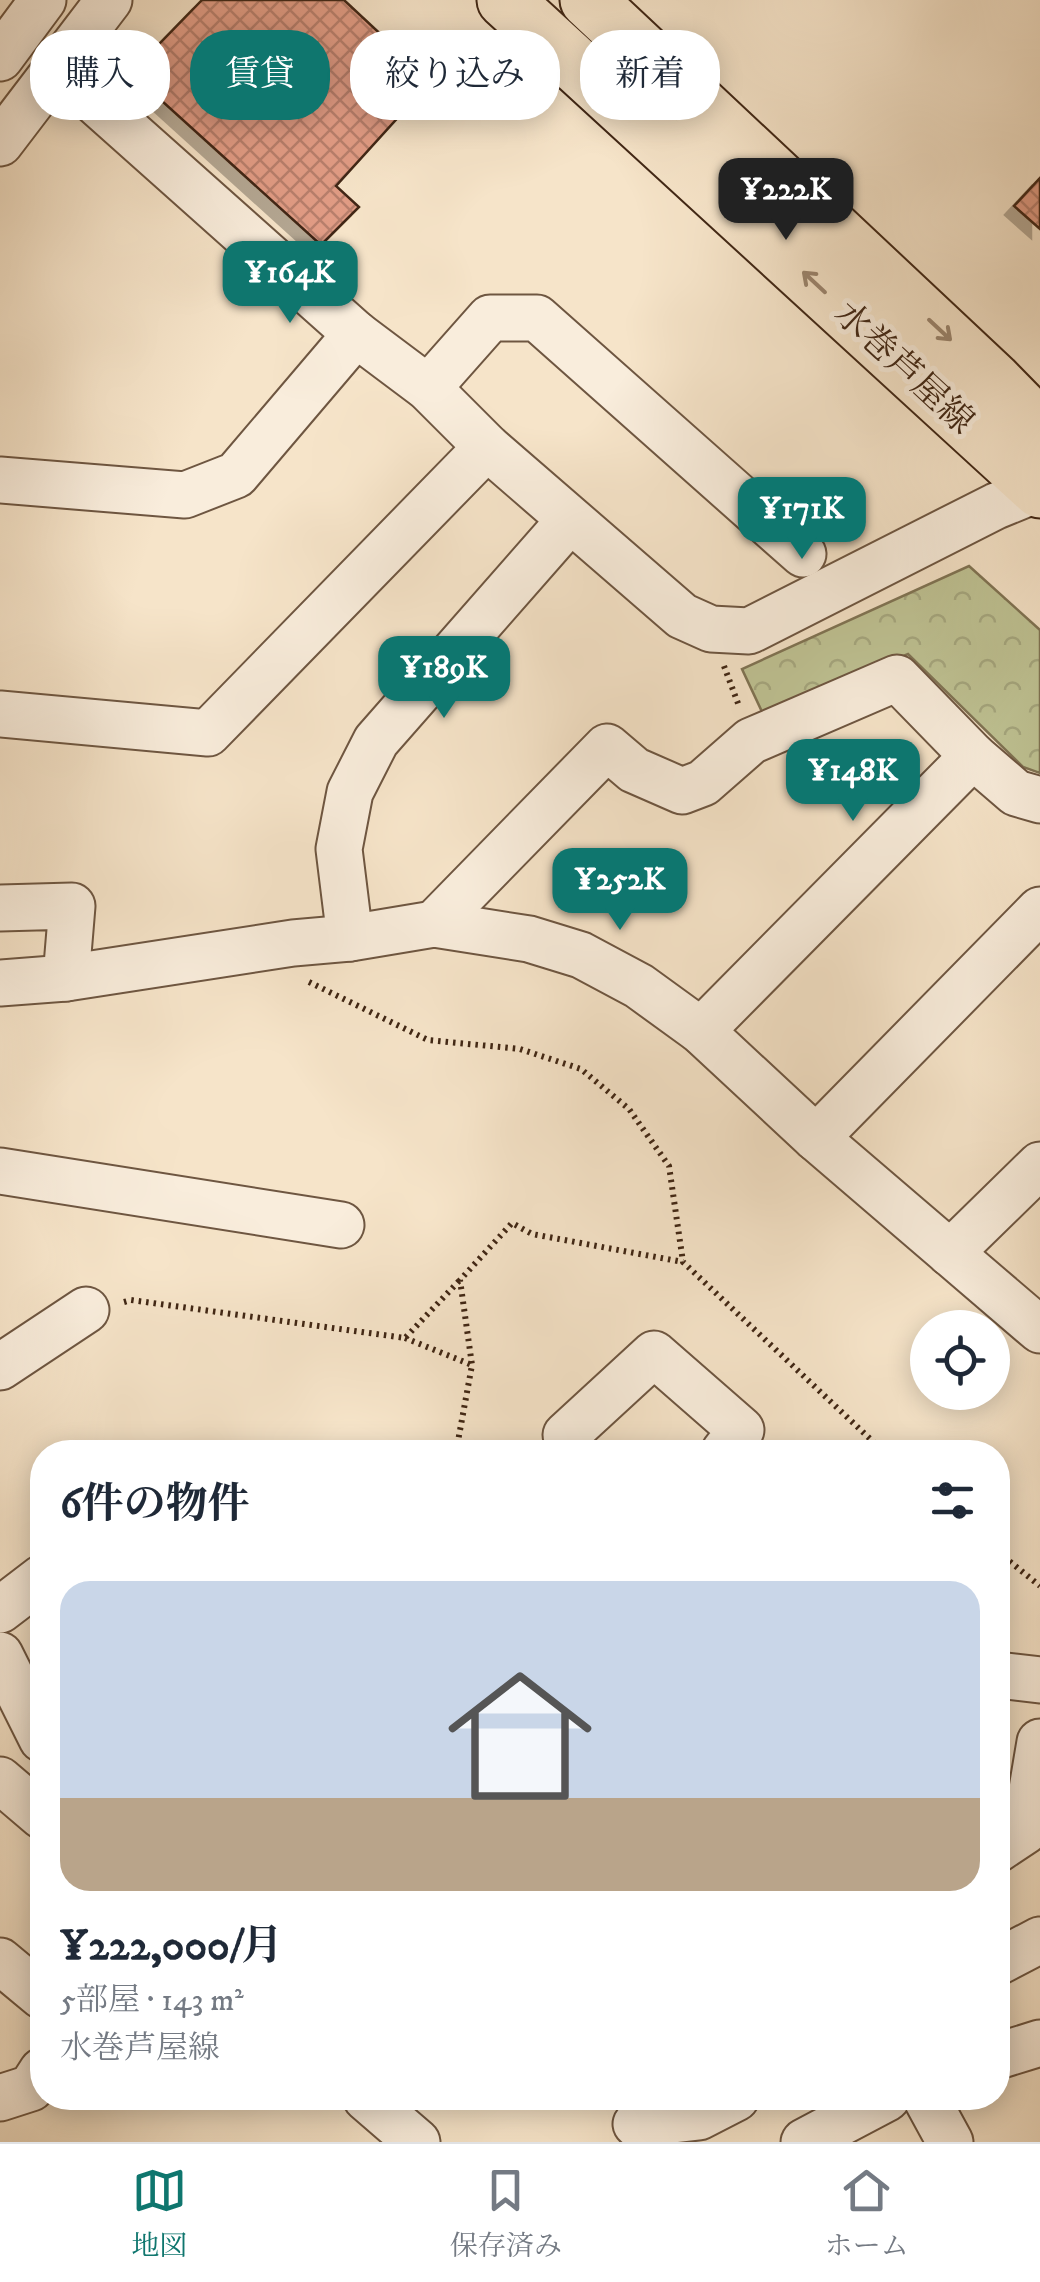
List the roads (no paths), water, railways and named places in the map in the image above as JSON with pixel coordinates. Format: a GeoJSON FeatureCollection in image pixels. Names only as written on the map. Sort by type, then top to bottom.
{"type":"FeatureCollection","features":[{"type":"Feature","properties":{"kind":"main road","name":"水巻芦屋線"},"geometry":{"type":"LineString","coordinates":[[505,0],[1039,489]]}},
{"type":"Feature","properties":{"kind":"main road","name":"水巻芦屋線"},"geometry":{"type":"LineString","coordinates":[[588,0],[1040,428]]}},
{"type":"Feature","properties":{"kind":"street"},"geometry":{"type":"LineString","coordinates":[[0,58],[43,0]]}},
{"type":"Feature","properties":{"kind":"street"},"geometry":{"type":"LineString","coordinates":[[86,30],[109,0]]}},
{"type":"Feature","properties":{"kind":"street"},"geometry":{"type":"LineString","coordinates":[[0,144],[30,105]]}},
{"type":"Feature","properties":{"kind":"street"},"geometry":{"type":"LineString","coordinates":[[116,120],[356,334],[428,388],[486,447],[682,616],[712,629],[748,631],[996,506],[1039,489]]}},
{"type":"Feature","properties":{"kind":"street"},"geometry":{"type":"LineString","coordinates":[[428,388],[490,318],[536,318],[803,554]]}},
{"type":"Feature","properties":{"kind":"street"},"geometry":{"type":"LineString","coordinates":[[0,480],[185,495],[236,475],[356,334]]}},
{"type":"Feature","properties":{"kind":"street"},"geometry":{"type":"LineString","coordinates":[[0,714],[208,733],[486,447]]}},
{"type":"Feature","properties":{"kind":"street"},"geometry":{"type":"LineString","coordinates":[[350,938],[338,848],[350,792],[376,741],[570,520]]}},
{"type":"Feature","properties":{"kind":"street"},"geometry":{"type":"LineString","coordinates":[[434,924],[607,747],[634,770],[682,791],[704,783],[750,741],[896,678],[973,756],[1016,793],[1040,800]]}},
{"type":"Feature","properties":{"kind":"street"},"geometry":{"type":"LineString","coordinates":[[700,1031],[973,756]]}},
{"type":"Feature","properties":{"kind":"street"},"geometry":{"type":"LineString","coordinates":[[0,908],[72,906],[66,978]]}},
{"type":"Feature","properties":{"kind":"street"},"geometry":{"type":"LineString","coordinates":[[816,1138],[1040,910]]}},
{"type":"Feature","properties":{"kind":"street"},"geometry":{"type":"LineString","coordinates":[[0,983],[66,978],[434,924],[529,939],[582,955],[639,986],[700,1031],[816,1138],[1040,1330]]}},
{"type":"Feature","properties":{"kind":"street"},"geometry":{"type":"LineString","coordinates":[[950,1252],[1040,1165]]}},
{"type":"Feature","properties":{"kind":"street"},"geometry":{"type":"LineString","coordinates":[[0,1171],[341,1226]]}},
{"type":"Feature","properties":{"kind":"street"},"geometry":{"type":"LineString","coordinates":[[0,1366],[86,1310]]}},
{"type":"Feature","properties":{"kind":"street"},"geometry":{"type":"LineString","coordinates":[[566,1435],[654,1354],[741,1430],[733,1440]]}},
{"type":"Feature","properties":{"kind":"street"},"geometry":{"type":"LineString","coordinates":[[0,1610],[30,1587]]}},
{"type":"Feature","properties":{"kind":"street"},"geometry":{"type":"LineString","coordinates":[[0,1655],[30,1716]]}},
{"type":"Feature","properties":{"kind":"street"},"geometry":{"type":"LineString","coordinates":[[1010,1676],[1040,1680]]}},
{"type":"Feature","properties":{"kind":"street"},"geometry":{"type":"LineString","coordinates":[[1010,1841],[1025,1832],[1040,1742]]}},
{"type":"Feature","properties":{"kind":"street"},"geometry":{"type":"LineString","coordinates":[[30,1754],[4,1783],[30,1806]]}},
{"type":"Feature","properties":{"kind":"street"},"geometry":{"type":"LineString","coordinates":[[1010,1956],[1040,1940]]}},
{"type":"Feature","properties":{"kind":"street"},"geometry":{"type":"LineString","coordinates":[[0,1961],[30,1986]]}},
{"type":"Feature","properties":{"kind":"street"},"geometry":{"type":"LineString","coordinates":[[1010,2053],[1040,2044]]}},
{"type":"Feature","properties":{"kind":"street"},"geometry":{"type":"LineString","coordinates":[[0,2098],[30,2088]]}},
{"type":"Feature","properties":{"kind":"street"},"geometry":{"type":"LineString","coordinates":[[380,2110],[417,2142]]}},
{"type":"Feature","properties":{"kind":"street"},"geometry":{"type":"LineString","coordinates":[[635,2121],[699,2116],[711,2110]]}},
{"type":"Feature","properties":{"kind":"street"},"geometry":{"type":"LineString","coordinates":[[804,2142],[864,2110]]}},
{"type":"Feature","properties":{"kind":"street"},"geometry":{"type":"LineString","coordinates":[[933,2110],[950,2142]]}}]}
